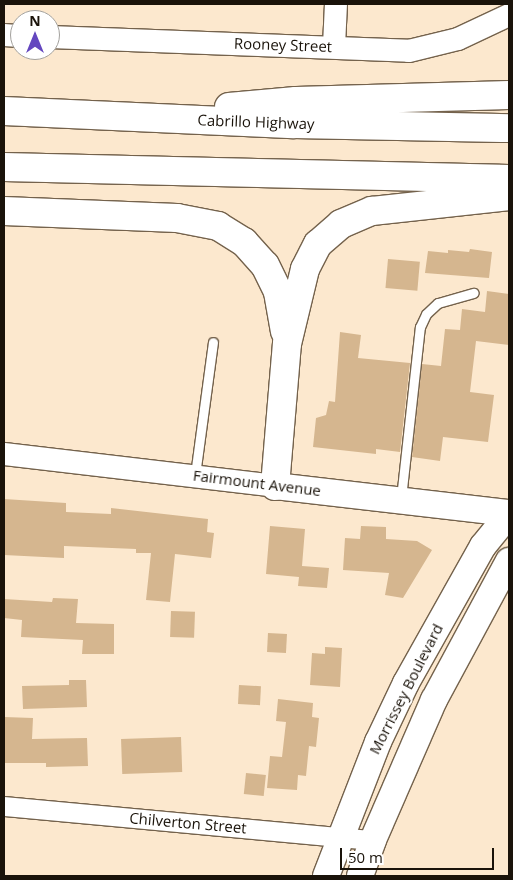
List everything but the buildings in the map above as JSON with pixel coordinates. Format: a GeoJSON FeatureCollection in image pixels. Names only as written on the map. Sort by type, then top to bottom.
{"type":"FeatureCollection","features":[{"type":"Feature","properties":{"kind":"highway"},"geometry":{"type":"LineString","coordinates":[[456,96],[509,90]]}},
{"type":"Feature","properties":{"kind":"highway"},"geometry":{"type":"LineString","coordinates":[[138,116],[288,102],[509,95]]}},
{"type":"Feature","properties":{"kind":"highway","name":"Cabrillo Highway"},"geometry":{"type":"LineString","coordinates":[[4,111],[509,128]]}},
{"type":"Feature","properties":{"kind":"highway"},"geometry":{"type":"LineString","coordinates":[[4,167],[509,179]]}},
{"type":"Feature","properties":{"kind":"highway"},"geometry":{"type":"LineString","coordinates":[[275,486],[288,344],[310,257],[328,232],[355,216],[387,209],[509,196]]}},
{"type":"Feature","properties":{"kind":"highway"},"geometry":{"type":"LineString","coordinates":[[4,211],[177,218],[218,226],[250,248],[273,278],[281,304],[288,344]]}},
{"type":"Feature","properties":{"kind":"main road","name":"Fairmount Avenue"},"geometry":{"type":"LineString","coordinates":[[275,486],[509,514]]}},
{"type":"Feature","properties":{"kind":"main road","name":"Morrissey Boulevard"},"geometry":{"type":"LineString","coordinates":[[326,876],[378,742],[406,683],[483,546],[509,514]]}},
{"type":"Feature","properties":{"kind":"main road","name":"Morrissey Boulevard"},"geometry":{"type":"LineString","coordinates":[[360,876],[373,840],[434,700],[509,561]]}},
{"type":"Feature","properties":{"kind":"street"},"geometry":{"type":"LineString","coordinates":[[334,46],[336,4]]}},
{"type":"Feature","properties":{"kind":"street","name":"Rooney Street"},"geometry":{"type":"LineString","coordinates":[[60,37],[334,46],[409,51],[452,41],[509,15]]}},
{"type":"Feature","properties":{"kind":"street","name":"Fairmount Avenue"},"geometry":{"type":"LineString","coordinates":[[4,454],[275,486]]}},
{"type":"Feature","properties":{"kind":"street","name":"Chilverton Street"},"geometry":{"type":"LineString","coordinates":[[4,806],[373,840]]}},
{"type":"Feature","properties":{"kind":"lane"},"geometry":{"type":"LineString","coordinates":[[401,501],[420,327],[426,314],[438,303],[474,293]]}},
{"type":"Feature","properties":{"kind":"lane"},"geometry":{"type":"LineString","coordinates":[[195,476],[213,342]]}}]}
